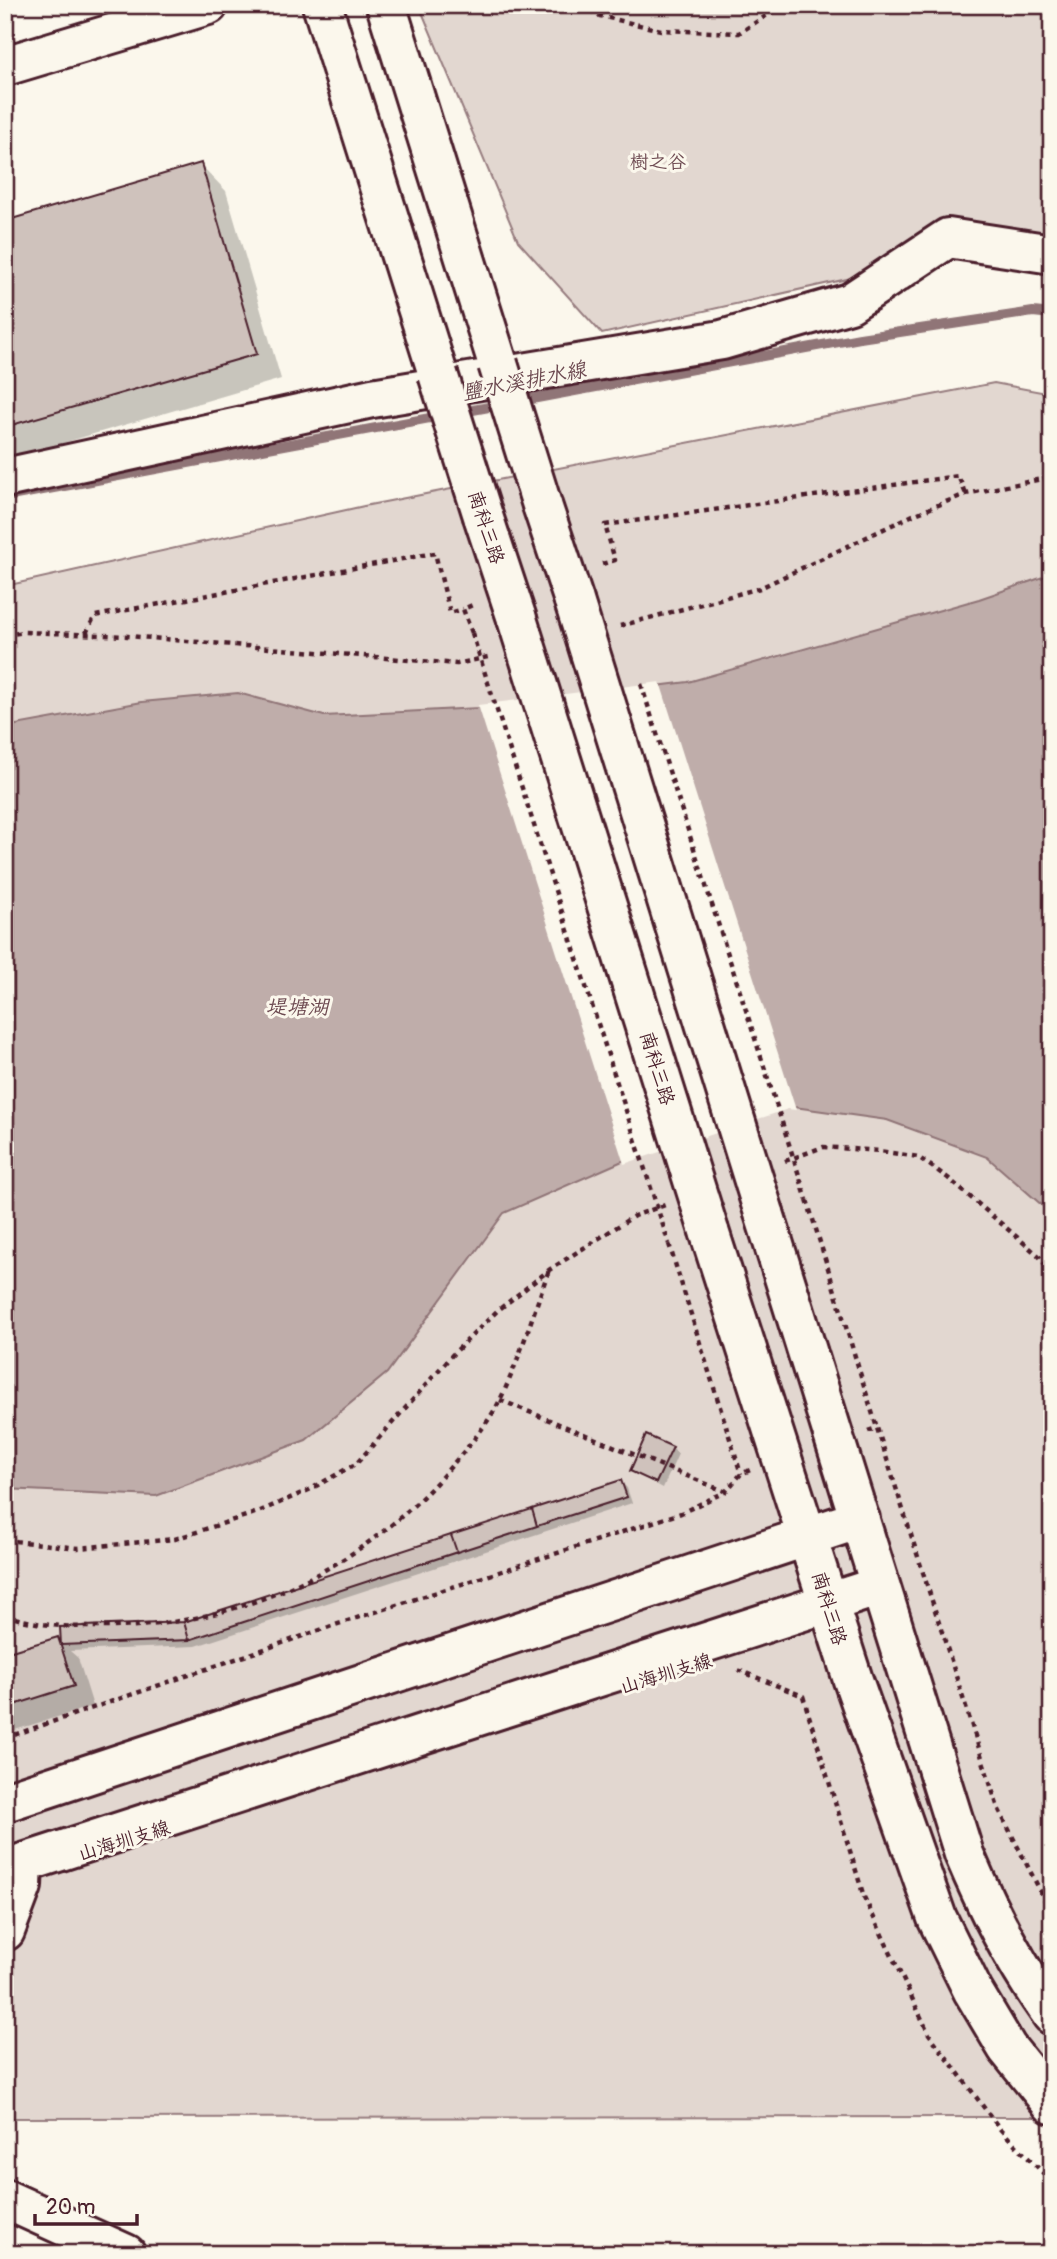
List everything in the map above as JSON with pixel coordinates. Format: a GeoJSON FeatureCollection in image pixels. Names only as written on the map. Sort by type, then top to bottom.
{"type":"FeatureCollection","features":[{"type":"Feature","properties":{"kind":"street"},"geometry":{"type":"LineString","coordinates":[[5,66],[208,5]]}},
{"type":"Feature","properties":{"kind":"street","name":"南科三路"},"geometry":{"type":"LineString","coordinates":[[322,5],[709,1231],[829,1602],[937,1919],[1007,2048],[1052,2104]]}},
{"type":"Feature","properties":{"kind":"street"},"geometry":{"type":"LineString","coordinates":[[386,5],[964,1854],[989,1914],[1025,1978],[1052,2015]]}},
{"type":"Feature","properties":{"kind":"street"},"geometry":{"type":"LineString","coordinates":[[5,478],[372,398],[722,340],[850,303],[947,237],[1052,254]]}},
{"type":"Feature","properties":{"kind":"street"},"geometry":{"type":"LineString","coordinates":[[5,1802],[860,1519]]}},
{"type":"Feature","properties":{"kind":"street"},"geometry":{"type":"LineString","coordinates":[[5,1931],[22,1886],[14,1866],[880,1586]]}},
{"type":"Feature","properties":{"kind":"street"},"geometry":{"type":"LineString","coordinates":[[5,2199],[119,2253]]}},
{"type":"Feature","properties":{"kind":"path"},"geometry":{"type":"LineString","coordinates":[[581,5],[600,16],[661,30],[739,33],[783,5]]}},
{"type":"Feature","properties":{"kind":"path"},"geometry":{"type":"LineString","coordinates":[[602,564],[615,560],[605,525],[958,476],[966,494]]}},
{"type":"Feature","properties":{"kind":"path"},"geometry":{"type":"LineString","coordinates":[[86,634],[95,616],[435,553],[450,613],[463,609]]}},
{"type":"Feature","properties":{"kind":"path"},"geometry":{"type":"LineString","coordinates":[[619,616],[624,629]]}},
{"type":"Feature","properties":{"kind":"path"},"geometry":{"type":"LineString","coordinates":[[472,633],[741,1474]]}},
{"type":"Feature","properties":{"kind":"path"},"geometry":{"type":"LineString","coordinates":[[640,682],[807,1200],[877,1427]]}},
{"type":"Feature","properties":{"kind":"path"},"geometry":{"type":"LineString","coordinates":[[773,1166],[823,1147],[880,1150],[918,1157],[948,1178],[1038,1256],[1052,1274]]}},
{"type":"Feature","properties":{"kind":"path"},"geometry":{"type":"LineString","coordinates":[[5,1541],[78,1548],[175,1539],[246,1517],[309,1490],[357,1463],[453,1354],[497,1311],[549,1269],[634,1216],[671,1203]]}},
{"type":"Feature","properties":{"kind":"path"},"geometry":{"type":"LineString","coordinates":[[5,1615],[39,1626],[124,1628],[184,1622],[224,1612],[300,1584],[374,1541],[424,1499],[467,1448],[500,1400],[549,1269]]}},
{"type":"Feature","properties":{"kind":"path"},"geometry":{"type":"LineString","coordinates":[[500,1400],[725,1492]]}},
{"type":"Feature","properties":{"kind":"path","name":"山海圳支線"},"geometry":{"type":"LineString","coordinates":[[730,1667],[803,1696],[864,1898],[929,2034],[1000,2129],[1052,2182]]}},
{"type":"Feature","properties":{"kind":"green space","name":"樹之谷"},"geometry":{"type":"Polygon","coordinates":[[[419,5],[1052,5],[1052,233],[602,334],[518,241],[419,5]]]}},
{"type":"Feature","properties":{"kind":"green space"},"geometry":{"type":"Polygon","coordinates":[[[994,383],[1052,394],[1052,2117],[5,2118],[5,586],[364,506],[994,383]]]}},
{"type":"Feature","properties":{"kind":"water","name":"堤塘湖"},"geometry":{"type":"Polygon","coordinates":[[[1052,574],[1052,1214],[987,1157],[887,1120],[787,1106],[627,1159],[504,1213],[387,1373],[306,1440],[156,1496],[5,1489],[5,727],[142,702],[238,693],[324,716],[479,708],[688,682],[979,599],[1052,574]]]}},
{"type":"Feature","properties":{"kind":"pier"},"geometry":{"type":"Polygon","coordinates":[[[660,682],[796,1110],[788,1109],[624,1164],[478,705],[660,682]]]}},
{"type":"Feature","properties":{"kind":"building"},"geometry":{"type":"Polygon","coordinates":[[[201,163],[257,354],[5,427],[5,221],[201,163]]]}},
{"type":"Feature","properties":{"kind":"building"},"geometry":{"type":"Polygon","coordinates":[[[646,1435],[673,1447],[656,1483],[630,1471],[646,1435]]]}},
{"type":"Feature","properties":{"kind":"building"},"geometry":{"type":"Polygon","coordinates":[[[621,1480],[627,1497],[537,1526],[532,1509],[621,1480]]]}},
{"type":"Feature","properties":{"kind":"building"},"geometry":{"type":"Polygon","coordinates":[[[532,1509],[537,1526],[457,1552],[451,1535],[532,1509]]]}},
{"type":"Feature","properties":{"kind":"building"},"geometry":{"type":"Polygon","coordinates":[[[451,1535],[457,1552],[189,1640],[184,1622],[451,1535]]]}},
{"type":"Feature","properties":{"kind":"building"},"geometry":{"type":"Polygon","coordinates":[[[184,1622],[189,1640],[61,1645],[60,1627],[184,1622]]]}},
{"type":"Feature","properties":{"kind":"building"},"geometry":{"type":"Polygon","coordinates":[[[58,1637],[74,1686],[5,1708],[5,1653],[58,1637]]]}},
{"type":"Feature","properties":{"kind":"waterway","name":"鹽水溪排水線"},"geometry":{"type":"LineString","coordinates":[[5,497],[860,338],[1033,312],[1052,314]]}}]}
